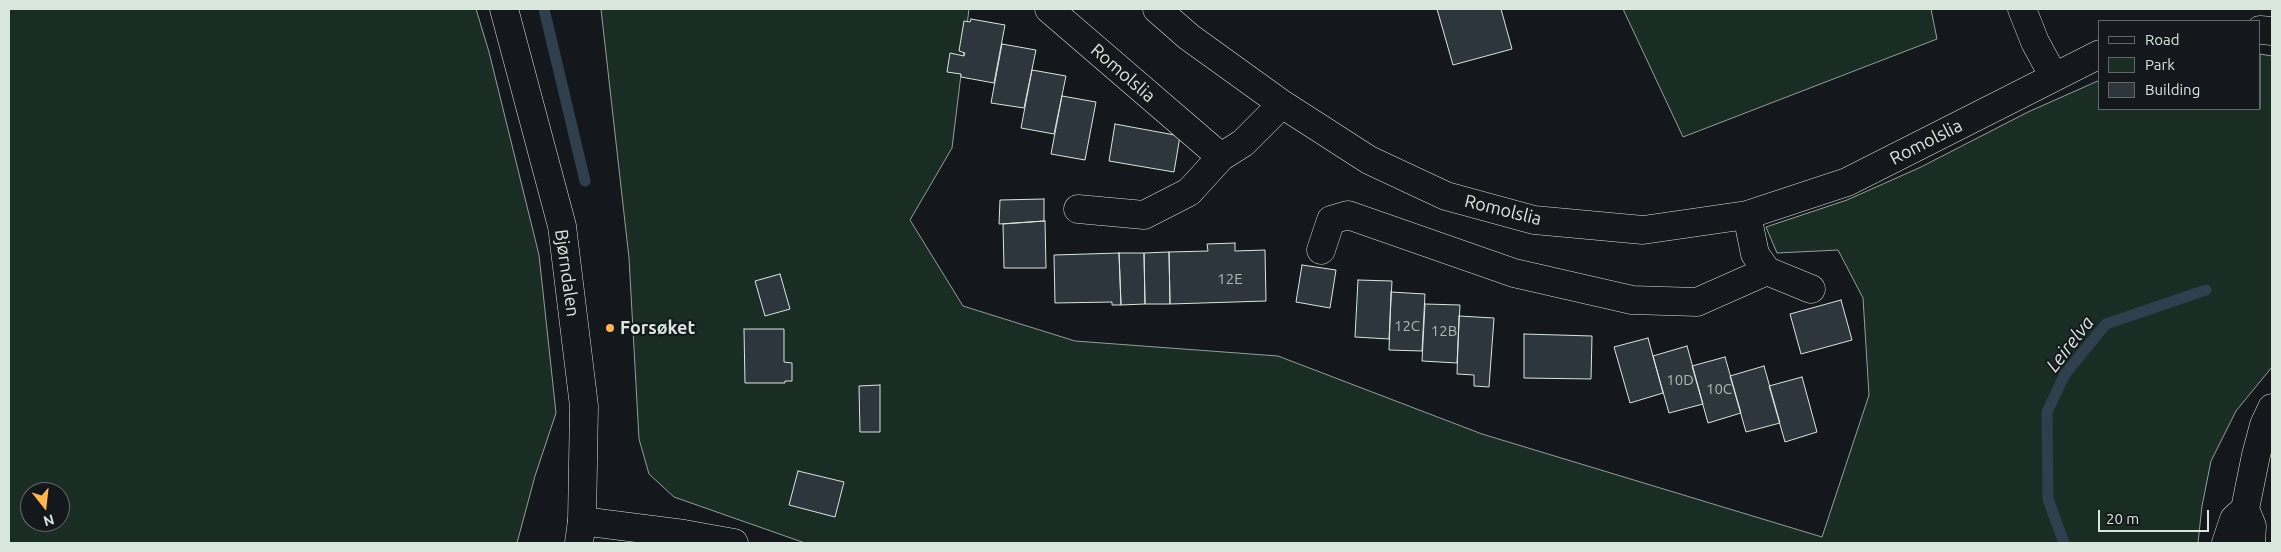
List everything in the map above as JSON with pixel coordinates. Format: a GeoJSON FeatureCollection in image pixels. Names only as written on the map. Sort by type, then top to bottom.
{"type":"FeatureCollection","features":[{"type":"Feature","properties":{"kind":"street","name":"Bjørndalen"},"geometry":{"type":"LineString","coordinates":[[504,9],[562,226],[584,406],[581,532]]}},
{"type":"Feature","properties":{"kind":"street","name":"Romolslia"},"geometry":{"type":"LineString","coordinates":[[1049,9],[1221,157]]}},
{"type":"Feature","properties":{"kind":"street","name":"Romolslia"},"geometry":{"type":"LineString","coordinates":[[1157,9],[1189,37],[1282,104],[1369,160],[1446,196],[1534,220],[1643,230],[1747,215],[1846,182],[2098,55]]}},
{"type":"Feature","properties":{"kind":"street"},"geometry":{"type":"LineString","coordinates":[[2022,9],[2035,42],[2054,76]]}},
{"type":"Feature","properties":{"kind":"street"},"geometry":{"type":"LineString","coordinates":[[1078,209],[1144,215],[1189,192],[1221,157],[1243,143],[1282,104]]}},
{"type":"Feature","properties":{"kind":"street"},"geometry":{"type":"LineString","coordinates":[[1321,250],[1331,220],[1348,215],[1514,273],[1632,300],[1697,302],[1767,271]]}},
{"type":"Feature","properties":{"kind":"street"},"geometry":{"type":"LineString","coordinates":[[1747,215],[1755,254],[1767,271],[1811,289]]}},
{"type":"Feature","properties":{"kind":"street"},"geometry":{"type":"LineString","coordinates":[[2251,543],[2252,526],[2245,509],[2264,425],[2272,408]]}},
{"type":"Feature","properties":{"kind":"street"},"geometry":{"type":"LineString","coordinates":[[2226,543],[2234,519],[2245,509]]}},
{"type":"Feature","properties":{"kind":"street"},"geometry":{"type":"LineString","coordinates":[[581,532],[684,534],[734,543]]}},
{"type":"Feature","properties":{"kind":"green space"},"geometry":{"type":"Polygon","coordinates":[[[9,9],[476,9],[489,52],[539,255],[556,413],[535,476],[517,543],[9,543],[9,9]]]}},
{"type":"Feature","properties":{"kind":"green space"},"geometry":{"type":"Polygon","coordinates":[[[601,9],[969,9],[952,148],[910,220],[963,306],[1075,341],[1278,356],[1482,434],[1822,537],[1869,395],[1863,298],[1838,250],[1777,253],[1766,227],[1847,200],[1921,167],[2028,112],[2098,81],[2098,110],[2261,110],[2261,54],[2272,56],[2272,367],[2236,411],[2211,461],[2202,506],[2198,543],[805,543],[674,497],[649,474],[639,439],[629,258],[601,9]]]}},
{"type":"Feature","properties":{"kind":"green space"},"geometry":{"type":"Polygon","coordinates":[[[1623,9],[1931,9],[1937,39],[1683,137],[1623,9]]]}},
{"type":"Feature","properties":{"kind":"building"},"geometry":{"type":"Polygon","coordinates":[[[1437,9],[1501,9],[1512,49],[1453,65],[1437,9]]]}},
{"type":"Feature","properties":{"kind":"building"},"geometry":{"type":"Polygon","coordinates":[[[971,19],[1005,25],[994,83],[961,77],[961,74],[947,72],[950,53],[964,56],[965,53],[959,51],[964,21],[970,22],[971,19]]]}},
{"type":"Feature","properties":{"kind":"building"},"geometry":{"type":"Polygon","coordinates":[[[1002,44],[1036,50],[1024,108],[991,103],[1002,44]]]}},
{"type":"Feature","properties":{"kind":"building"},"geometry":{"type":"Polygon","coordinates":[[[1032,70],[1066,76],[1054,134],[1021,128],[1032,70]]]}},
{"type":"Feature","properties":{"kind":"building"},"geometry":{"type":"Polygon","coordinates":[[[1062,96],[1096,102],[1085,160],[1051,154],[1062,96]]]}},
{"type":"Feature","properties":{"kind":"building"},"geometry":{"type":"Polygon","coordinates":[[[1115,124],[1180,136],[1174,172],[1109,161],[1115,124]]]}},
{"type":"Feature","properties":{"kind":"building"},"geometry":{"type":"Polygon","coordinates":[[[1044,199],[1044,221],[999,224],[1000,200],[1044,199]]]}},
{"type":"Feature","properties":{"kind":"building"},"geometry":{"type":"Polygon","coordinates":[[[1045,221],[1046,268],[1004,268],[1003,224],[1045,221]]]}},
{"type":"Feature","properties":{"kind":"building"},"geometry":{"type":"Polygon","coordinates":[[[1235,243],[1235,251],[1265,250],[1266,301],[1170,304],[1169,252],[1208,251],[1207,244],[1235,243]]]}},
{"type":"Feature","properties":{"kind":"building"},"geometry":{"type":"Polygon","coordinates":[[[1169,252],[1170,304],[1145,304],[1144,253],[1169,252]]]}},
{"type":"Feature","properties":{"kind":"building"},"geometry":{"type":"Polygon","coordinates":[[[1119,253],[1121,305],[1112,305],[1112,302],[1055,303],[1054,255],[1119,253]]]}},
{"type":"Feature","properties":{"kind":"building"},"geometry":{"type":"Polygon","coordinates":[[[1119,253],[1144,253],[1145,304],[1121,305],[1119,253]]]}},
{"type":"Feature","properties":{"kind":"building"},"geometry":{"type":"Polygon","coordinates":[[[1302,265],[1336,270],[1330,308],[1296,302],[1302,265]]]}},
{"type":"Feature","properties":{"kind":"building"},"geometry":{"type":"Polygon","coordinates":[[[780,274],[790,309],[765,316],[755,281],[780,274]]]}},
{"type":"Feature","properties":{"kind":"building"},"geometry":{"type":"Polygon","coordinates":[[[1358,280],[1392,281],[1389,339],[1355,337],[1358,280]]]}},
{"type":"Feature","properties":{"kind":"building"},"geometry":{"type":"Polygon","coordinates":[[[1391,292],[1425,294],[1422,351],[1389,350],[1391,292]]]}},
{"type":"Feature","properties":{"kind":"building"},"geometry":{"type":"Polygon","coordinates":[[[1841,300],[1852,340],[1801,354],[1790,314],[1841,300]]]}},
{"type":"Feature","properties":{"kind":"building"},"geometry":{"type":"Polygon","coordinates":[[[1425,304],[1460,305],[1457,363],[1422,361],[1425,304]]]}},
{"type":"Feature","properties":{"kind":"building"},"geometry":{"type":"Polygon","coordinates":[[[1459,316],[1494,318],[1489,387],[1474,386],[1474,375],[1457,374],[1459,316]]]}},
{"type":"Feature","properties":{"kind":"building"},"geometry":{"type":"Polygon","coordinates":[[[744,329],[784,329],[784,362],[792,363],[792,381],[785,381],[785,383],[745,383],[744,329]]]}},
{"type":"Feature","properties":{"kind":"building"},"geometry":{"type":"Polygon","coordinates":[[[1524,334],[1592,336],[1591,379],[1524,378],[1524,334]]]}},
{"type":"Feature","properties":{"kind":"building"},"geometry":{"type":"Polygon","coordinates":[[[1648,338],[1663,393],[1630,403],[1614,347],[1648,338]]]}},
{"type":"Feature","properties":{"kind":"building"},"geometry":{"type":"Polygon","coordinates":[[[1687,346],[1703,404],[1669,413],[1653,356],[1687,346]]]}},
{"type":"Feature","properties":{"kind":"building"},"geometry":{"type":"Polygon","coordinates":[[[1725,357],[1741,413],[1708,423],[1692,366],[1725,357]]]}},
{"type":"Feature","properties":{"kind":"building"},"geometry":{"type":"Polygon","coordinates":[[[1764,366],[1780,423],[1746,432],[1730,376],[1764,366]]]}},
{"type":"Feature","properties":{"kind":"building"},"geometry":{"type":"Polygon","coordinates":[[[1802,377],[1817,432],[1785,442],[1769,386],[1802,377]]]}},
{"type":"Feature","properties":{"kind":"building"},"geometry":{"type":"Polygon","coordinates":[[[880,385],[880,432],[860,432],[859,386],[880,385]]]}},
{"type":"Feature","properties":{"kind":"building"},"geometry":{"type":"Polygon","coordinates":[[[798,471],[844,482],[835,517],[789,505],[798,471]]]}},
{"type":"Feature","properties":{"kind":"waterway"},"geometry":{"type":"LineString","coordinates":[[544,9],[585,181]]}},
{"type":"Feature","properties":{"kind":"waterway","name":"Leirelva"},"geometry":{"type":"LineString","coordinates":[[2064,543],[2048,499],[2047,412],[2065,374],[2106,324],[2206,290]]}},
{"type":"Feature","properties":{"kind":"place","name":"Forsøket"},"geometry":{"type":"Point","coordinates":[610,328]}}]}
